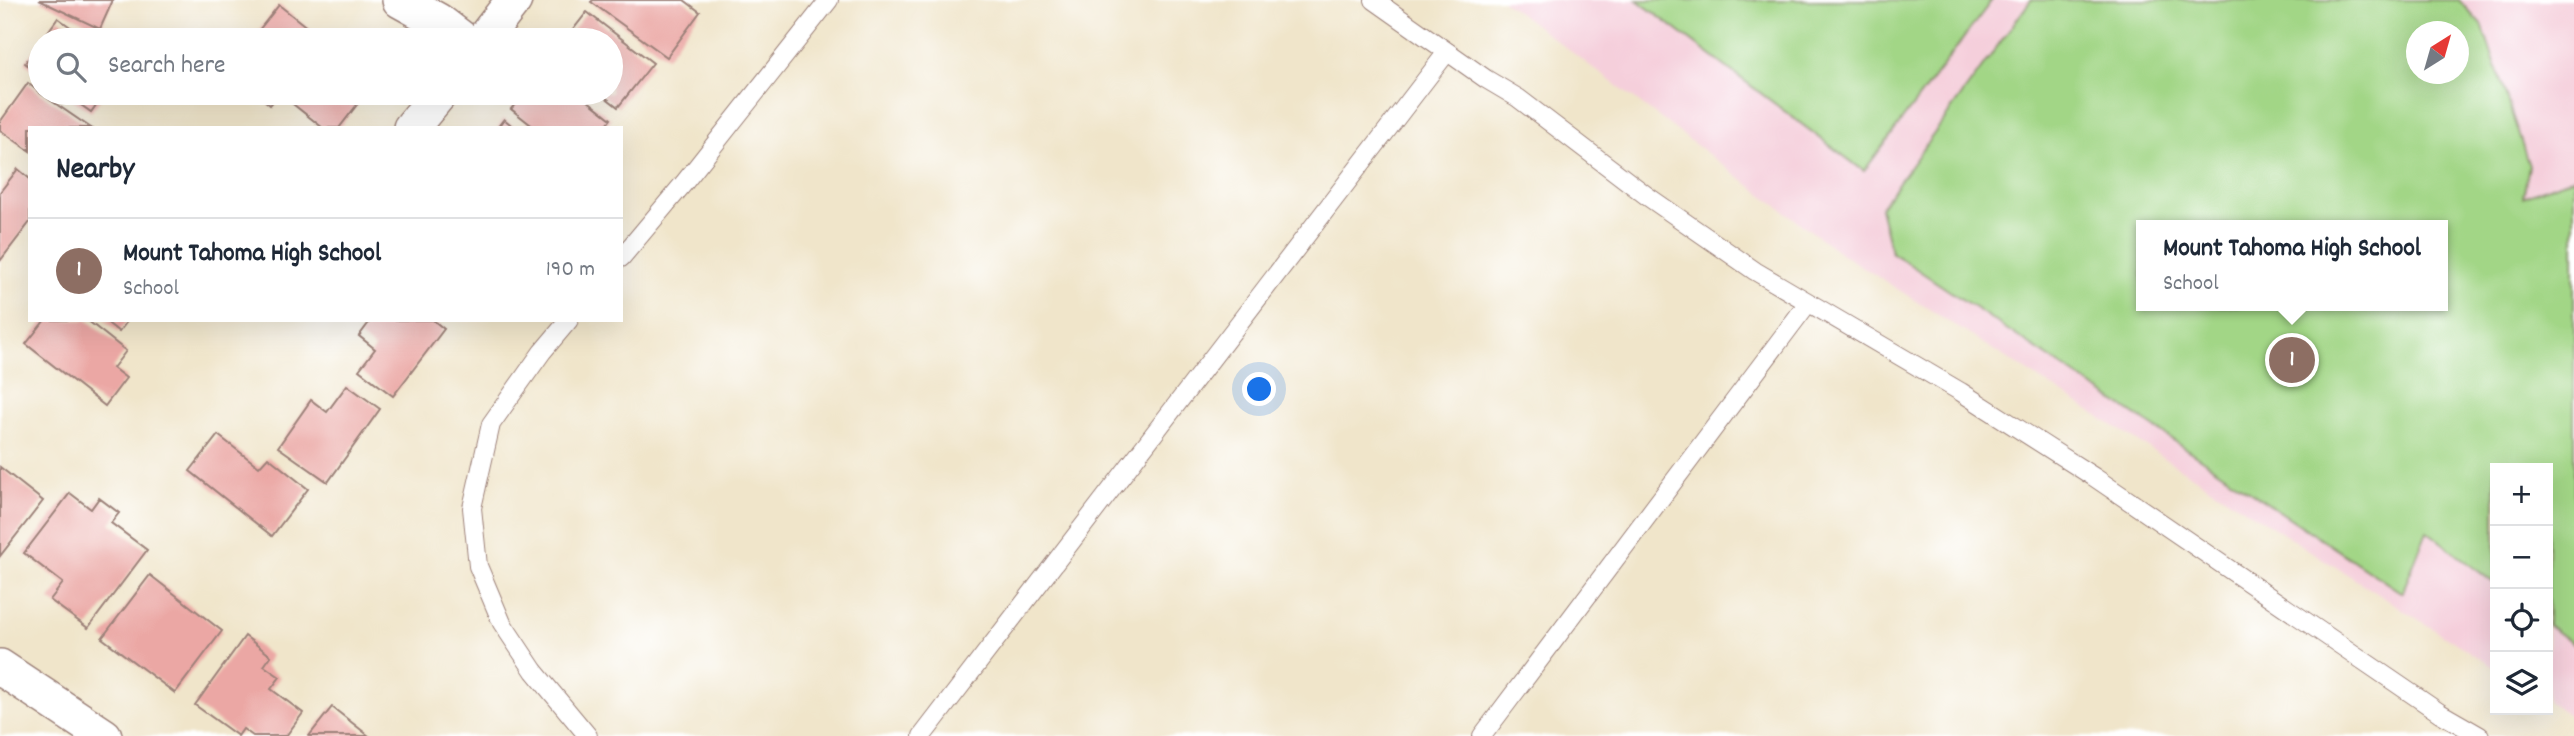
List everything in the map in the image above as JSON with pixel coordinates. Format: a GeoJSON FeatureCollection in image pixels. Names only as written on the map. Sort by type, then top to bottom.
{"type":"FeatureCollection","features":[{"type":"Feature","properties":{"kind":"street"},"geometry":{"type":"LineString","coordinates":[[400,0],[447,28]]}},
{"type":"Feature","properties":{"kind":"street"},"geometry":{"type":"LineString","coordinates":[[492,28],[514,0]]}},
{"type":"Feature","properties":{"kind":"street"},"geometry":{"type":"LineString","coordinates":[[413,126],[430,105]]}},
{"type":"Feature","properties":{"kind":"street"},"geometry":{"type":"LineString","coordinates":[[0,667],[104,736]]}},
{"type":"Feature","properties":{"kind":"lane"},"geometry":{"type":"LineString","coordinates":[[623,256],[829,0]]}},
{"type":"Feature","properties":{"kind":"lane"},"geometry":{"type":"LineString","coordinates":[[1374,0],[1486,79],[1518,98],[1647,196],[1755,271],[1961,393],[2094,477],[2440,713],[2480,736]]}},
{"type":"Feature","properties":{"kind":"lane"},"geometry":{"type":"LineString","coordinates":[[922,736],[1447,52]]}},
{"type":"Feature","properties":{"kind":"lane"},"geometry":{"type":"LineString","coordinates":[[1482,736],[1808,303]]}},
{"type":"Feature","properties":{"kind":"lane"},"geometry":{"type":"LineString","coordinates":[[567,322],[542,352],[491,424],[472,508],[478,566],[502,623],[534,671],[588,736]]}},
{"type":"Feature","properties":{"kind":"shaded area"},"geometry":{"type":"Polygon","coordinates":[[[1502,0],[2574,0],[2574,718],[2553,704],[2553,463],[2490,463],[2490,665],[1839,252],[1502,0]]]}},
{"type":"Feature","properties":{"kind":"green space"},"geometry":{"type":"Polygon","coordinates":[[[1637,0],[1992,0],[1864,171],[1637,0]]]}},
{"type":"Feature","properties":{"kind":"green space"},"geometry":{"type":"Polygon","coordinates":[[[2031,0],[2459,0],[2483,27],[2529,166],[2523,197],[2574,177],[2574,645],[2553,629],[2553,463],[2490,463],[2490,580],[2427,531],[2402,593],[1891,252],[1880,208],[2031,0]]]}},
{"type":"Feature","properties":{"kind":"building"},"geometry":{"type":"Polygon","coordinates":[[[39,0],[113,0],[100,28],[39,0]]]}},
{"type":"Feature","properties":{"kind":"building"},"geometry":{"type":"Polygon","coordinates":[[[684,0],[700,12],[667,57],[591,2],[684,0]]]}},
{"type":"Feature","properties":{"kind":"building"},"geometry":{"type":"Polygon","coordinates":[[[279,5],[308,28],[261,28],[279,5]]]}},
{"type":"Feature","properties":{"kind":"building"},"geometry":{"type":"Polygon","coordinates":[[[587,12],[608,28],[574,28],[587,12]]]}},
{"type":"Feature","properties":{"kind":"building"},"geometry":{"type":"Polygon","coordinates":[[[58,18],[72,28],[51,28],[58,18]]]}},
{"type":"Feature","properties":{"kind":"building"},"geometry":{"type":"Polygon","coordinates":[[[623,40],[653,63],[623,101],[623,40]]]}},
{"type":"Feature","properties":{"kind":"building"},"geometry":{"type":"Polygon","coordinates":[[[28,83],[28,105],[57,105],[88,126],[28,126],[28,150],[0,130],[0,122],[28,83]]]}},
{"type":"Feature","properties":{"kind":"building"},"geometry":{"type":"Polygon","coordinates":[[[81,105],[96,105],[91,112],[81,105]]]}},
{"type":"Feature","properties":{"kind":"building"},"geometry":{"type":"Polygon","coordinates":[[[294,105],[357,105],[341,126],[320,126],[294,105]]]}},
{"type":"Feature","properties":{"kind":"building"},"geometry":{"type":"Polygon","coordinates":[[[514,105],[593,105],[611,119],[606,126],[532,126],[511,109],[514,105]]]}},
{"type":"Feature","properties":{"kind":"building"},"geometry":{"type":"Polygon","coordinates":[[[504,119],[513,126],[499,126],[504,119]]]}},
{"type":"Feature","properties":{"kind":"building"},"geometry":{"type":"Polygon","coordinates":[[[18,169],[28,177],[28,225],[0,261],[0,192],[18,169]]]}},
{"type":"Feature","properties":{"kind":"building"},"geometry":{"type":"Polygon","coordinates":[[[43,322],[90,322],[126,351],[113,368],[126,378],[105,406],[26,344],[43,322]]]}},
{"type":"Feature","properties":{"kind":"building"},"geometry":{"type":"Polygon","coordinates":[[[106,322],[126,322],[119,332],[106,322]]]}},
{"type":"Feature","properties":{"kind":"building"},"geometry":{"type":"Polygon","coordinates":[[[370,322],[435,322],[444,329],[393,396],[359,370],[375,349],[359,336],[370,322]]]}},
{"type":"Feature","properties":{"kind":"building"},"geometry":{"type":"Polygon","coordinates":[[[347,385],[380,409],[328,482],[278,447],[311,400],[327,412],[347,385]]]}},
{"type":"Feature","properties":{"kind":"building"},"geometry":{"type":"Polygon","coordinates":[[[218,435],[259,467],[268,457],[308,489],[272,536],[190,471],[218,435]]]}},
{"type":"Feature","properties":{"kind":"building"},"geometry":{"type":"Polygon","coordinates":[[[0,467],[43,501],[0,556],[0,467]]]}},
{"type":"Feature","properties":{"kind":"building"},"geometry":{"type":"Polygon","coordinates":[[[70,493],[91,509],[99,498],[119,513],[111,523],[147,550],[88,628],[50,600],[63,583],[24,553],[70,493]]]}},
{"type":"Feature","properties":{"kind":"building"},"geometry":{"type":"Polygon","coordinates":[[[150,575],[222,631],[175,693],[102,638],[150,575]]]}},
{"type":"Feature","properties":{"kind":"building"},"geometry":{"type":"Polygon","coordinates":[[[245,636],[271,656],[264,666],[280,677],[271,689],[303,713],[286,736],[253,736],[243,729],[238,736],[195,705],[245,636]]]}},
{"type":"Feature","properties":{"kind":"building"},"geometry":{"type":"Polygon","coordinates":[[[332,707],[369,736],[309,736],[332,707]]]}},
{"type":"Feature","properties":{"kind":"place","name":"Mount Tahoma High School"},"geometry":{"type":"Point","coordinates":[2292,360]}}]}
